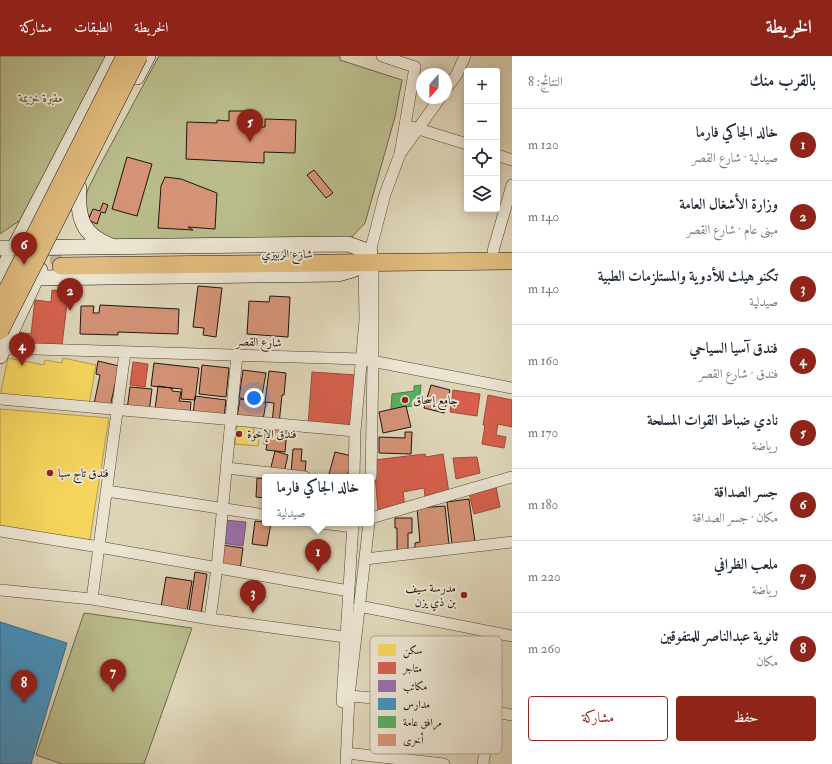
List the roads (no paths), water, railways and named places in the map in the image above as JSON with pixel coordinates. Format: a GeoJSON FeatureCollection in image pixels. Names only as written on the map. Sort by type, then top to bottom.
{"type":"FeatureCollection","features":[{"type":"Feature","properties":{"kind":"main road"},"geometry":{"type":"LineString","coordinates":[[0,275],[7,248],[114,56]]}},
{"type":"Feature","properties":{"kind":"main road"},"geometry":{"type":"LineString","coordinates":[[0,304],[125,56]]}},
{"type":"Feature","properties":{"kind":"main road"},"geometry":{"type":"LineString","coordinates":[[0,331],[139,56]]}},
{"type":"Feature","properties":{"kind":"main road"},"geometry":{"type":"LineString","coordinates":[[2,352],[37,278],[58,256],[79,188],[148,56]]}},
{"type":"Feature","properties":{"kind":"main road"},"geometry":{"type":"LineString","coordinates":[[79,188],[78,205],[80,217],[85,227],[93,237],[115,247]]}},
{"type":"Feature","properties":{"kind":"main road"},"geometry":{"type":"LineString","coordinates":[[348,244],[369,260],[352,270],[338,274],[0,279],[25,263],[115,247],[348,244]]}},
{"type":"Feature","properties":{"kind":"main road"},"geometry":{"type":"LineString","coordinates":[[7,248],[58,256]]}},
{"type":"Feature","properties":{"kind":"main road"},"geometry":{"type":"LineString","coordinates":[[7,248],[25,263],[37,278]]}},
{"type":"Feature","properties":{"kind":"main road","name":"شارع الزبيري"},"geometry":{"type":"LineString","coordinates":[[369,260],[512,251]]}},
{"type":"Feature","properties":{"kind":"main road","name":"شارع الزبيري"},"geometry":{"type":"LineString","coordinates":[[58,256],[369,260],[413,263],[512,261]]}},
{"type":"Feature","properties":{"kind":"main road","name":"شارع الزبيري"},"geometry":{"type":"LineString","coordinates":[[413,263],[448,269],[512,267]]}},
{"type":"Feature","properties":{"kind":"street"},"geometry":{"type":"LineString","coordinates":[[354,474],[355,431],[369,260],[385,194],[400,154],[414,67],[382,56]]}},
{"type":"Feature","properties":{"kind":"street"},"geometry":{"type":"LineString","coordinates":[[452,81],[457,74],[465,56]]}},
{"type":"Feature","properties":{"kind":"street"},"geometry":{"type":"LineString","coordinates":[[400,154],[436,104]]}},
{"type":"Feature","properties":{"kind":"street"},"geometry":{"type":"LineString","coordinates":[[405,125],[464,143]]}},
{"type":"Feature","properties":{"kind":"street"},"geometry":{"type":"LineString","coordinates":[[500,156],[512,160]]}},
{"type":"Feature","properties":{"kind":"street"},"geometry":{"type":"LineString","coordinates":[[493,251],[512,186]]}},
{"type":"Feature","properties":{"kind":"street"},"geometry":{"type":"LineString","coordinates":[[369,260],[373,361],[371,474]]}},
{"type":"Feature","properties":{"kind":"street","name":"شارع القصر"},"geometry":{"type":"LineString","coordinates":[[2,352],[126,352],[361,359],[512,388]]}},
{"type":"Feature","properties":{"kind":"street"},"geometry":{"type":"LineString","coordinates":[[92,599],[126,352]]}},
{"type":"Feature","properties":{"kind":"street"},"geometry":{"type":"LineString","coordinates":[[210,619],[223,510],[237,355]]}},
{"type":"Feature","properties":{"kind":"street"},"geometry":{"type":"LineString","coordinates":[[0,399],[355,431]]}},
{"type":"Feature","properties":{"kind":"street"},"geometry":{"type":"LineString","coordinates":[[227,468],[279,474]]}},
{"type":"Feature","properties":{"kind":"street"},"geometry":{"type":"LineString","coordinates":[[374,517],[512,477]]}},
{"type":"Feature","properties":{"kind":"street"},"geometry":{"type":"LineString","coordinates":[[107,492],[262,515]]}},
{"type":"Feature","properties":{"kind":"street"},"geometry":{"type":"LineString","coordinates":[[338,764],[353,526]]}},
{"type":"Feature","properties":{"kind":"street"},"geometry":{"type":"LineString","coordinates":[[369,526],[349,696],[346,759],[444,764]]}},
{"type":"Feature","properties":{"kind":"street"},"geometry":{"type":"LineString","coordinates":[[0,531],[349,591]]}},
{"type":"Feature","properties":{"kind":"street"},"geometry":{"type":"LineString","coordinates":[[365,559],[512,542]]}},
{"type":"Feature","properties":{"kind":"street"},"geometry":{"type":"LineString","coordinates":[[0,590],[92,599],[210,619],[345,637]]}},
{"type":"Feature","properties":{"kind":"street"},"geometry":{"type":"LineString","coordinates":[[360,606],[512,636]]}},
{"type":"Feature","properties":{"kind":"street"},"geometry":{"type":"LineString","coordinates":[[349,696],[370,698]]}},
{"type":"Feature","properties":{"kind":"street"},"geometry":{"type":"LineString","coordinates":[[502,714],[512,715]]}},
{"type":"Feature","properties":{"kind":"street"},"geometry":{"type":"LineString","coordinates":[[483,764],[485,754]]}},
{"type":"Feature","properties":{"kind":"tunnel"},"geometry":{"type":"LineString","coordinates":[[0,256],[62,255]]}},
{"type":"Feature","properties":{"kind":"place","name":"نادي ضباط القوات المسلحة"},"geometry":{"type":"Point","coordinates":[250,142]}},
{"type":"Feature","properties":{"kind":"place","name":"جسر الصداقة"},"geometry":{"type":"Point","coordinates":[24,265]}},
{"type":"Feature","properties":{"kind":"place","name":"وزارة الأشغال العامة"},"geometry":{"type":"Point","coordinates":[70,311]}},
{"type":"Feature","properties":{"kind":"place","name":"فندق آسيا السياحي"},"geometry":{"type":"Point","coordinates":[22,366]}},
{"type":"Feature","properties":{"kind":"place","name":"جامع إسحاق"},"geometry":{"type":"Point","coordinates":[405,400]}},
{"type":"Feature","properties":{"kind":"place","name":"فندق الإخوة"},"geometry":{"type":"Point","coordinates":[239,434]}},
{"type":"Feature","properties":{"kind":"place","name":"فندق تاج سبا"},"geometry":{"type":"Point","coordinates":[50,473]}},
{"type":"Feature","properties":{"kind":"place","name":"خالد الجاكي فارما"},"geometry":{"type":"Point","coordinates":[318,572]}},
{"type":"Feature","properties":{"kind":"place","name":"مدرسة سيف بن ذي يزن"},"geometry":{"type":"Point","coordinates":[464,595]}},
{"type":"Feature","properties":{"kind":"place","name":"تكنو هيلث للأدوية والمستلزمات الطبية"},"geometry":{"type":"Point","coordinates":[253,613]}},
{"type":"Feature","properties":{"kind":"place","name":"ملعب الظرافي"},"geometry":{"type":"Point","coordinates":[113,692]}},
{"type":"Feature","properties":{"kind":"place","name":"ثانوية عبدالناصر للمتفوقين"},"geometry":{"type":"Point","coordinates":[24,703]}},
{"type":"Feature","properties":{"kind":"park label","name":"مقبرة خزيمة"},"geometry":{"type":"Point","coordinates":[41,98]}}]}
